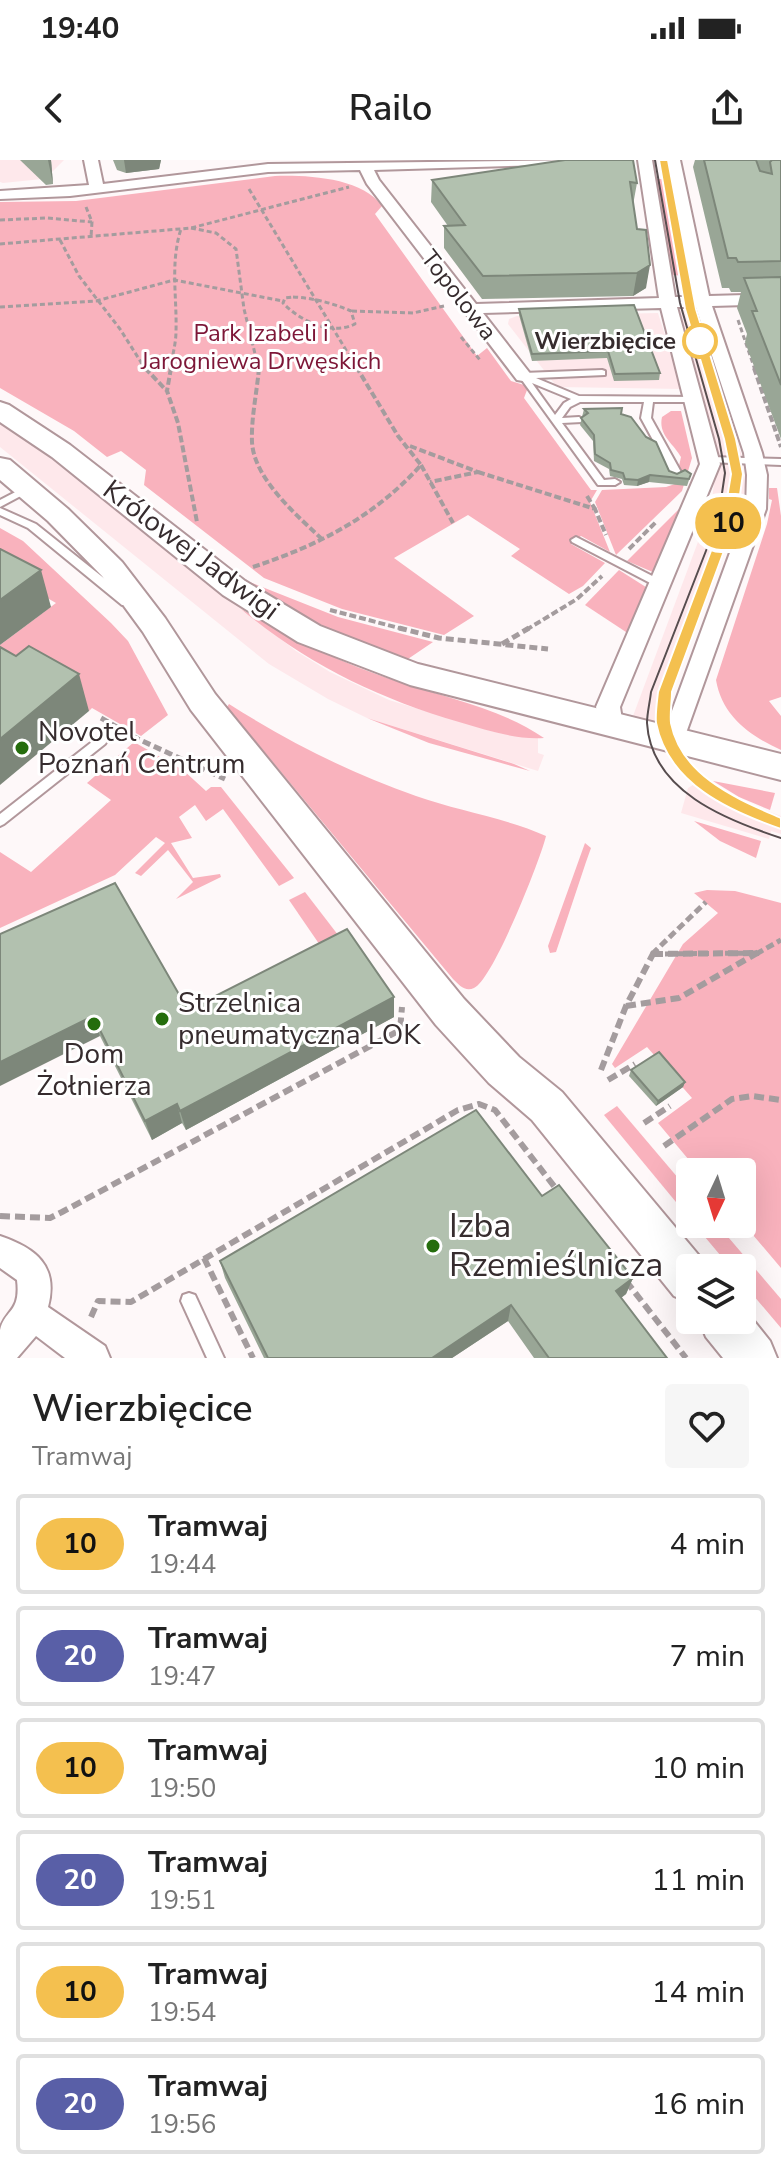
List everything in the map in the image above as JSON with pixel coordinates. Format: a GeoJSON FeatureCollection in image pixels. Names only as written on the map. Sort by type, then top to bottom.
{"type":"FeatureCollection","features":[{"type":"Feature","properties":{"kind":"street"},"geometry":{"type":"LineString","coordinates":[[91,160],[97,189]]}},
{"type":"Feature","properties":{"kind":"street"},"geometry":{"type":"LineString","coordinates":[[0,195],[97,189],[312,164],[366,168],[581,160]]}},
{"type":"Feature","properties":{"kind":"street"},"geometry":{"type":"LineString","coordinates":[[611,726],[608,707],[705,481],[710,460],[668,303],[645,160]]}},
{"type":"Feature","properties":{"kind":"street"},"geometry":{"type":"LineString","coordinates":[[652,160],[692,161]]}},
{"type":"Feature","properties":{"kind":"street"},"geometry":{"type":"LineString","coordinates":[[673,160],[702,303],[710,318],[755,462],[755,517],[673,741]]}},
{"type":"Feature","properties":{"kind":"street","name":"Topolowa"},"geometry":{"type":"LineString","coordinates":[[366,168],[372,181],[523,376]]}},
{"type":"Feature","properties":{"kind":"street"},"geometry":{"type":"LineString","coordinates":[[469,309],[781,299]]}},
{"type":"Feature","properties":{"kind":"street","name":"Królowej Jadwigi"},"geometry":{"type":"LineString","coordinates":[[0,410],[47,442],[226,582],[309,634],[410,674],[781,767]]}},
{"type":"Feature","properties":{"kind":"street"},"geometry":{"type":"LineString","coordinates":[[2,467],[47,442]]}},
{"type":"Feature","properties":{"kind":"street","name":"Królowej Jadwigi"},"geometry":{"type":"LineString","coordinates":[[2,467],[58,515],[112,569],[154,625],[215,718],[450,1012],[504,1070],[547,1106],[676,1263]]}},
{"type":"Feature","properties":{"kind":"street"},"geometry":{"type":"LineString","coordinates":[[0,1252],[19,1259],[33,1277],[35,1302],[31,1316],[19,1335],[0,1350]]}},
{"type":"Feature","properties":{"kind":"street"},"geometry":{"type":"LineString","coordinates":[[31,1316],[84,1351]]}},
{"type":"Feature","properties":{"kind":"lane"},"geometry":{"type":"LineString","coordinates":[[523,376],[602,373]]}},
{"type":"Feature","properties":{"kind":"lane"},"geometry":{"type":"LineString","coordinates":[[523,376],[578,399],[695,399]]}},
{"type":"Feature","properties":{"kind":"lane","name":"Topolowa"},"geometry":{"type":"LineString","coordinates":[[523,376],[592,470]]}},
{"type":"Feature","properties":{"kind":"lane"},"geometry":{"type":"LineString","coordinates":[[555,421],[567,405],[578,399]]}},
{"type":"Feature","properties":{"kind":"lane"},"geometry":{"type":"LineString","coordinates":[[649,400],[641,418],[670,460],[677,474],[674,475]]}},
{"type":"Feature","properties":{"kind":"lane"},"geometry":{"type":"LineString","coordinates":[[555,421],[579,420]]}},
{"type":"Feature","properties":{"kind":"lane"},"geometry":{"type":"LineString","coordinates":[[659,461],[670,460]]}},
{"type":"Feature","properties":{"kind":"lane"},"geometry":{"type":"LineString","coordinates":[[710,460],[781,462]]}},
{"type":"Feature","properties":{"kind":"lane"},"geometry":{"type":"LineString","coordinates":[[606,468],[592,470],[601,483],[615,482]]}},
{"type":"Feature","properties":{"kind":"lane"},"geometry":{"type":"LineString","coordinates":[[0,504],[27,489]]}},
{"type":"Feature","properties":{"kind":"lane"},"geometry":{"type":"LineString","coordinates":[[0,511],[32,526],[154,625]]}},
{"type":"Feature","properties":{"kind":"lane"},"geometry":{"type":"LineString","coordinates":[[576,540],[660,584]]}},
{"type":"Feature","properties":{"kind":"lane"},"geometry":{"type":"LineString","coordinates":[[0,821],[101,741]]}},
{"type":"Feature","properties":{"kind":"lane"},"geometry":{"type":"LineString","coordinates":[[189,1301],[216,1358]]}},
{"type":"Feature","properties":{"kind":"path"},"geometry":{"type":"LineString","coordinates":[[246,183],[398,436],[409,445],[478,472],[595,509],[617,562]]}},
{"type":"Feature","properties":{"kind":"path"},"geometry":{"type":"LineString","coordinates":[[0,244],[191,228],[352,185]]}},
{"type":"Feature","properties":{"kind":"path"},"geometry":{"type":"LineString","coordinates":[[86,209],[92,222],[91,237]]}},
{"type":"Feature","properties":{"kind":"path"},"geometry":{"type":"LineString","coordinates":[[0,220],[47,218],[92,222]]}},
{"type":"Feature","properties":{"kind":"path"},"geometry":{"type":"LineString","coordinates":[[191,228],[216,233],[233,245],[259,364],[252,443],[255,456],[278,497],[324,541]]}},
{"type":"Feature","properties":{"kind":"path"},"geometry":{"type":"LineString","coordinates":[[181,229],[176,244],[174,280],[176,332],[167,391],[178,423],[198,528]]}},
{"type":"Feature","properties":{"kind":"path"},"geometry":{"type":"LineString","coordinates":[[60,240],[71,264],[96,301],[120,329],[152,379],[167,391]]}},
{"type":"Feature","properties":{"kind":"path"},"geometry":{"type":"LineString","coordinates":[[0,307],[96,301],[174,280],[283,301],[293,297],[314,298],[351,311],[441,310]]}},
{"type":"Feature","properties":{"kind":"path"},"geometry":{"type":"LineString","coordinates":[[283,301],[284,306],[299,318],[332,327],[353,327],[356,321],[351,311]]}},
{"type":"Feature","properties":{"kind":"path"},"geometry":{"type":"LineString","coordinates":[[736,310],[781,448]]}},
{"type":"Feature","properties":{"kind":"path"},"geometry":{"type":"LineString","coordinates":[[409,445],[453,523]]}},
{"type":"Feature","properties":{"kind":"path"},"geometry":{"type":"LineString","coordinates":[[259,565],[342,533],[406,484],[421,465]]}},
{"type":"Feature","properties":{"kind":"path"},"geometry":{"type":"LineString","coordinates":[[430,482],[478,472]]}},
{"type":"Feature","properties":{"kind":"path"},"geometry":{"type":"LineString","coordinates":[[501,644],[577,599]]}},
{"type":"Feature","properties":{"kind":"path"},"geometry":{"type":"LineString","coordinates":[[326,609],[439,638],[548,649]]}},
{"type":"Feature","properties":{"kind":"path"},"geometry":{"type":"LineString","coordinates":[[138,739],[233,783],[223,771]]}},
{"type":"Feature","properties":{"kind":"path"},"geometry":{"type":"LineString","coordinates":[[601,1070],[626,1006],[652,954],[706,902]]}},
{"type":"Feature","properties":{"kind":"path"},"geometry":{"type":"LineString","coordinates":[[626,1006],[679,998],[781,940]]}},
{"type":"Feature","properties":{"kind":"path"},"geometry":{"type":"LineString","coordinates":[[652,954],[760,953]]}},
{"type":"Feature","properties":{"kind":"path"},"geometry":{"type":"LineString","coordinates":[[0,1216],[50,1218],[400,1030]]}},
{"type":"Feature","properties":{"kind":"path"},"geometry":{"type":"LineString","coordinates":[[608,1080],[635,1064]]}},
{"type":"Feature","properties":{"kind":"path"},"geometry":{"type":"LineString","coordinates":[[664,1146],[732,1099],[752,1096],[781,1100]]}},
{"type":"Feature","properties":{"kind":"path"},"geometry":{"type":"LineString","coordinates":[[84,1351],[98,1301],[131,1302],[458,1110],[479,1104],[495,1110],[567,1203]]}},
{"type":"Feature","properties":{"kind":"path"},"geometry":{"type":"LineString","coordinates":[[644,1123],[670,1106]]}},
{"type":"Feature","properties":{"kind":"path"},"geometry":{"type":"LineString","coordinates":[[204,1258],[253,1358]]}},
{"type":"Feature","properties":{"kind":"path"},"geometry":{"type":"LineString","coordinates":[[618,1270],[623,1284],[686,1358]]}},
{"type":"Feature","properties":{"kind":"shaded area"},"geometry":{"type":"Polygon","coordinates":[[[0,160],[64,160],[52,172],[52,178],[3,183],[0,182],[0,160]]]}},
{"type":"Feature","properties":{"kind":"shaded area"},"geometry":{"type":"Polygon","coordinates":[[[674,310],[697,310],[742,456],[745,485],[743,503],[661,723],[633,716],[711,507],[715,476],[674,310]]]}},
{"type":"Feature","properties":{"kind":"shaded area"},"geometry":{"type":"Polygon","coordinates":[[[658,313],[682,389],[557,387],[508,324],[509,319],[517,316],[658,313]]]}},
{"type":"Feature","properties":{"kind":"shaded area"},"geometry":{"type":"Polygon","coordinates":[[[0,422],[39,449],[296,651],[330,672],[389,700],[498,733],[538,738],[538,753],[544,755],[538,771],[367,718],[269,664],[0,447],[0,422]]]}},
{"type":"Feature","properties":{"kind":"shaded area"},"geometry":{"type":"Polygon","coordinates":[[[704,778],[733,798],[781,816],[781,834],[771,831],[769,839],[681,813],[688,788],[704,778]]]}},
{"type":"Feature","properties":{"kind":"green space","name":"Park Izabeli i Jarogniewa Drwęskich"},"geometry":{"type":"Polygon","coordinates":[[[275,176],[334,180],[362,189],[373,197],[382,206],[375,214],[477,356],[487,348],[511,381],[524,385],[527,390],[524,398],[591,490],[597,490],[590,502],[610,552],[581,536],[571,544],[605,563],[583,586],[569,594],[511,556],[520,549],[468,515],[394,558],[474,616],[444,635],[342,609],[264,578],[144,485],[146,470],[121,451],[107,457],[74,431],[0,388],[0,202],[76,201],[275,176]]]}},
{"type":"Feature","properties":{"kind":"green space"},"geometry":{"type":"Polygon","coordinates":[[[656,179],[669,179],[687,276],[672,275],[656,179]]]}},
{"type":"Feature","properties":{"kind":"green space"},"geometry":{"type":"Polygon","coordinates":[[[671,411],[681,411],[692,458],[682,491],[616,555],[595,502],[602,490],[675,484],[681,457],[664,434],[661,423],[662,417],[671,411]]]}},
{"type":"Feature","properties":{"kind":"green space"},"geometry":{"type":"Polygon","coordinates":[[[769,488],[777,488],[781,516],[781,697],[769,701],[781,716],[781,750],[739,723],[724,704],[716,680],[767,524],[772,500],[769,499],[769,488]]]}},
{"type":"Feature","properties":{"kind":"green space"},"geometry":{"type":"Polygon","coordinates":[[[683,505],[655,573],[627,561],[683,505]]]}},
{"type":"Feature","properties":{"kind":"green space"},"geometry":{"type":"Polygon","coordinates":[[[0,528],[23,541],[128,641],[168,715],[141,736],[92,708],[89,711],[0,676],[0,645],[56,603],[35,591],[0,584],[0,528]]]}},
{"type":"Feature","properties":{"kind":"green space"},"geometry":{"type":"Polygon","coordinates":[[[619,570],[649,589],[629,634],[585,605],[619,570]]]}},
{"type":"Feature","properties":{"kind":"green space"},"geometry":{"type":"Polygon","coordinates":[[[242,579],[338,617],[433,642],[405,661],[325,628],[242,579]]]}},
{"type":"Feature","properties":{"kind":"green space"},"geometry":{"type":"Polygon","coordinates":[[[241,609],[336,658],[491,711],[544,738],[491,731],[429,713],[371,690],[317,663],[241,609]]]}},
{"type":"Feature","properties":{"kind":"green space"},"geometry":{"type":"Polygon","coordinates":[[[229,704],[297,744],[391,787],[546,836],[504,942],[493,964],[474,988],[460,986],[453,979],[227,707],[229,704]]]}},
{"type":"Feature","properties":{"kind":"green space"},"geometry":{"type":"Polygon","coordinates":[[[367,718],[514,764],[530,771],[429,743],[367,718]]]}},
{"type":"Feature","properties":{"kind":"green space"},"geometry":{"type":"Polygon","coordinates":[[[134,742],[183,770],[206,791],[211,787],[221,787],[294,878],[279,886],[223,809],[206,821],[195,805],[179,817],[192,838],[171,843],[193,878],[220,874],[221,877],[176,899],[193,882],[168,850],[141,876],[135,873],[165,843],[156,837],[115,875],[0,928],[0,852],[31,872],[111,800],[87,783],[134,742]]]}},
{"type":"Feature","properties":{"kind":"green space"},"geometry":{"type":"Polygon","coordinates":[[[713,781],[775,793],[770,810],[739,797],[713,781]]]}},
{"type":"Feature","properties":{"kind":"green space"},"geometry":{"type":"Polygon","coordinates":[[[694,821],[761,841],[756,858],[720,841],[694,821]]]}},
{"type":"Feature","properties":{"kind":"green space"},"geometry":{"type":"Polygon","coordinates":[[[585,843],[591,848],[556,952],[550,953],[548,946],[585,843]]]}},
{"type":"Feature","properties":{"kind":"green space"},"geometry":{"type":"Polygon","coordinates":[[[735,891],[781,903],[781,1268],[756,1238],[756,1158],[687,1158],[658,1123],[692,1098],[647,1047],[615,1068],[612,1064],[683,944],[718,913],[694,893],[735,891]]]}},
{"type":"Feature","properties":{"kind":"green space"},"geometry":{"type":"Polygon","coordinates":[[[305,892],[345,944],[326,954],[289,900],[305,892]]]}},
{"type":"Feature","properties":{"kind":"green space"},"geometry":{"type":"Polygon","coordinates":[[[617,1106],[676,1176],[676,1202],[604,1115],[617,1106]]]}},
{"type":"Feature","properties":{"kind":"green space"},"geometry":{"type":"Polygon","coordinates":[[[706,1238],[729,1238],[743,1254],[719,1254],[706,1238]]]}},
{"type":"Feature","properties":{"kind":"green space"},"geometry":{"type":"Polygon","coordinates":[[[756,1270],[781,1299],[781,1328],[756,1299],[756,1270]]]}},
{"type":"Feature","properties":{"kind":"building"},"geometry":{"type":"Polygon","coordinates":[[[565,160],[633,160],[637,183],[630,182],[637,229],[646,230],[650,265],[637,273],[483,276],[444,226],[465,225],[432,180],[565,160]]]}},
{"type":"Feature","properties":{"kind":"building"},"geometry":{"type":"Polygon","coordinates":[[[704,160],[756,160],[760,171],[772,174],[770,162],[781,160],[781,261],[738,262],[736,258],[728,258],[704,160]]]}},
{"type":"Feature","properties":{"kind":"building"},"geometry":{"type":"Polygon","coordinates":[[[781,277],[781,385],[752,311],[757,311],[744,278],[781,277]]]}},
{"type":"Feature","properties":{"kind":"building"},"geometry":{"type":"Polygon","coordinates":[[[634,305],[660,373],[615,374],[608,351],[532,354],[519,309],[634,305]]]}},
{"type":"Feature","properties":{"kind":"building"},"geometry":{"type":"Polygon","coordinates":[[[622,408],[621,414],[631,417],[646,437],[656,442],[669,471],[677,474],[685,470],[691,474],[689,479],[650,475],[638,480],[625,479],[623,473],[611,470],[610,463],[595,454],[594,435],[581,418],[588,413],[584,409],[622,408]]]}},
{"type":"Feature","properties":{"kind":"building"},"geometry":{"type":"Polygon","coordinates":[[[0,549],[41,570],[0,600],[0,549]]]}},
{"type":"Feature","properties":{"kind":"building"},"geometry":{"type":"Polygon","coordinates":[[[29,646],[79,674],[0,739],[0,647],[16,656],[29,646]]]}},
{"type":"Feature","properties":{"kind":"building","name":"Dom Żołnierza"},"geometry":{"type":"Polygon","coordinates":[[[115,883],[188,1010],[347,929],[394,997],[180,1111],[177,1104],[145,1121],[93,1016],[0,1062],[0,934],[115,883]]]}},
{"type":"Feature","properties":{"kind":"building"},"geometry":{"type":"Polygon","coordinates":[[[659,1052],[685,1082],[658,1101],[631,1070],[659,1052]]]}},
{"type":"Feature","properties":{"kind":"building","name":"Izba Rzemieślnicza"},"geometry":{"type":"Polygon","coordinates":[[[476,1110],[542,1196],[559,1185],[633,1278],[616,1291],[667,1358],[549,1358],[511,1305],[432,1358],[268,1358],[220,1261],[476,1110]]]}},
{"type":"Feature","properties":{"kind":"tram line"},"geometry":{"type":"LineString","coordinates":[[655,160],[680,303],[719,439],[725,473],[718,520],[651,692],[647,723],[652,747],[662,767],[677,785],[715,812],[781,838]]}},
{"type":"Feature","properties":{"kind":"tram line","name":"10"},"geometry":{"type":"LineString","coordinates":[[664,160],[691,309],[730,439],[737,474],[731,516],[665,692],[664,722],[676,754],[710,791],[734,805],[781,822]]}},
{"type":"Feature","properties":{"kind":"tram line"},"geometry":{"type":"LineString","coordinates":[[733,451],[733,483],[722,544],[665,692],[666,719],[682,762],[696,778],[734,803],[781,822]]}},
{"type":"Feature","properties":{"kind":"place","name":"Wierzbięcice"},"geometry":{"type":"Point","coordinates":[700,341]}},
{"type":"Feature","properties":{"kind":"place","name":"Novotel Poznań Centrum"},"geometry":{"type":"Point","coordinates":[22,748]}},
{"type":"Feature","properties":{"kind":"place","name":"Strzelnica pneumatyczna LOK"},"geometry":{"type":"Point","coordinates":[162,1019]}},
{"type":"Feature","properties":{"kind":"place","name":"Dom Żołnierza"},"geometry":{"type":"Point","coordinates":[94,1024]}},
{"type":"Feature","properties":{"kind":"place","name":"Izba Rzemieślnicza"},"geometry":{"type":"Point","coordinates":[433,1246]}}]}
